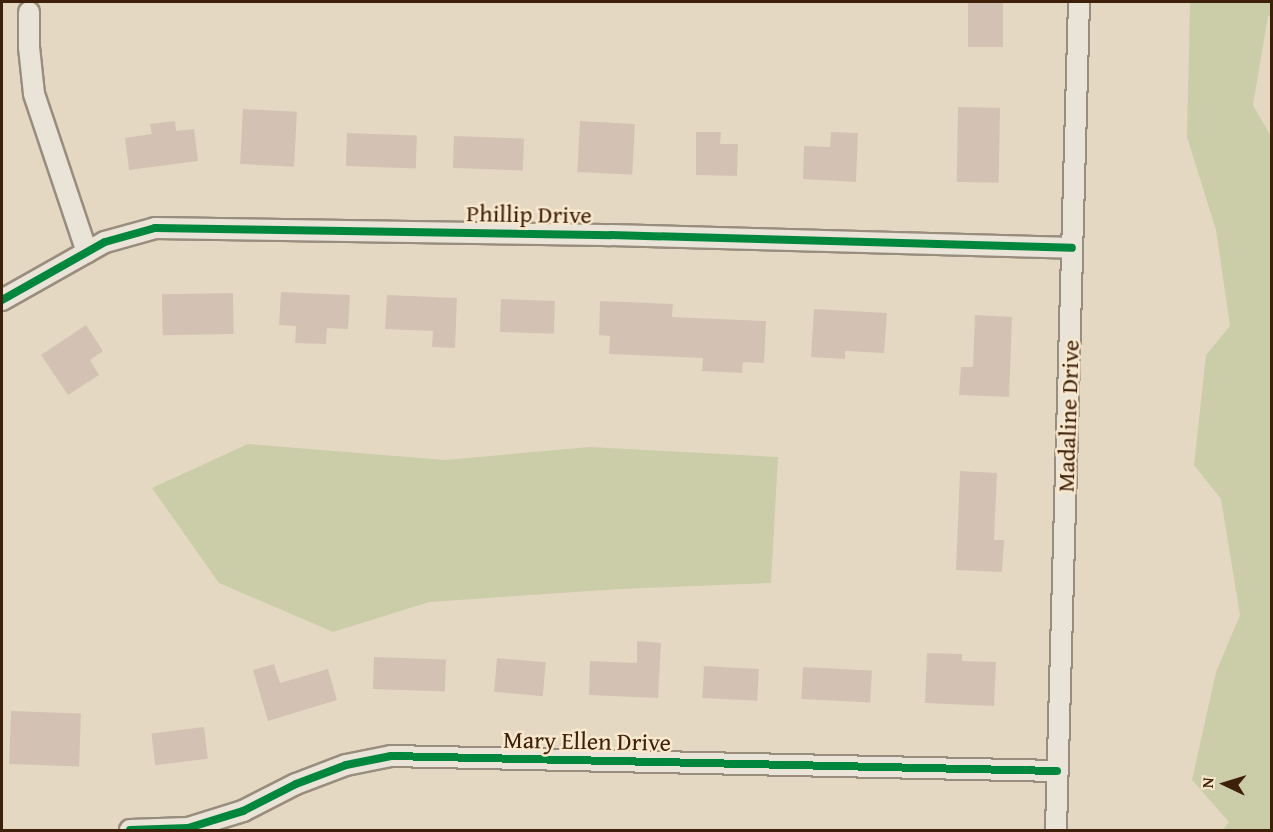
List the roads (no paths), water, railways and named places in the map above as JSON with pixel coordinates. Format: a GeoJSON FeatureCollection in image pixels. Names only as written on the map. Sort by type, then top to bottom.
{"type":"FeatureCollection","features":[{"type":"Feature","properties":{"kind":"street","name":"Madaline Drive"},"geometry":{"type":"LineString","coordinates":[[1056,831],[1080,2]]}},
{"type":"Feature","properties":{"kind":"street"},"geometry":{"type":"LineString","coordinates":[[29,12],[29,47],[34,94],[87,252]]}},
{"type":"Feature","properties":{"kind":"street","name":"Phillip Drive"},"geometry":{"type":"LineString","coordinates":[[2,300],[105,242],[155,228],[182,226],[1072,248]]}},
{"type":"Feature","properties":{"kind":"street","name":"Mary Ellen Drive"},"geometry":{"type":"LineString","coordinates":[[130,831],[188,828],[243,811],[296,784],[346,765],[391,756],[1058,771]]}}]}
